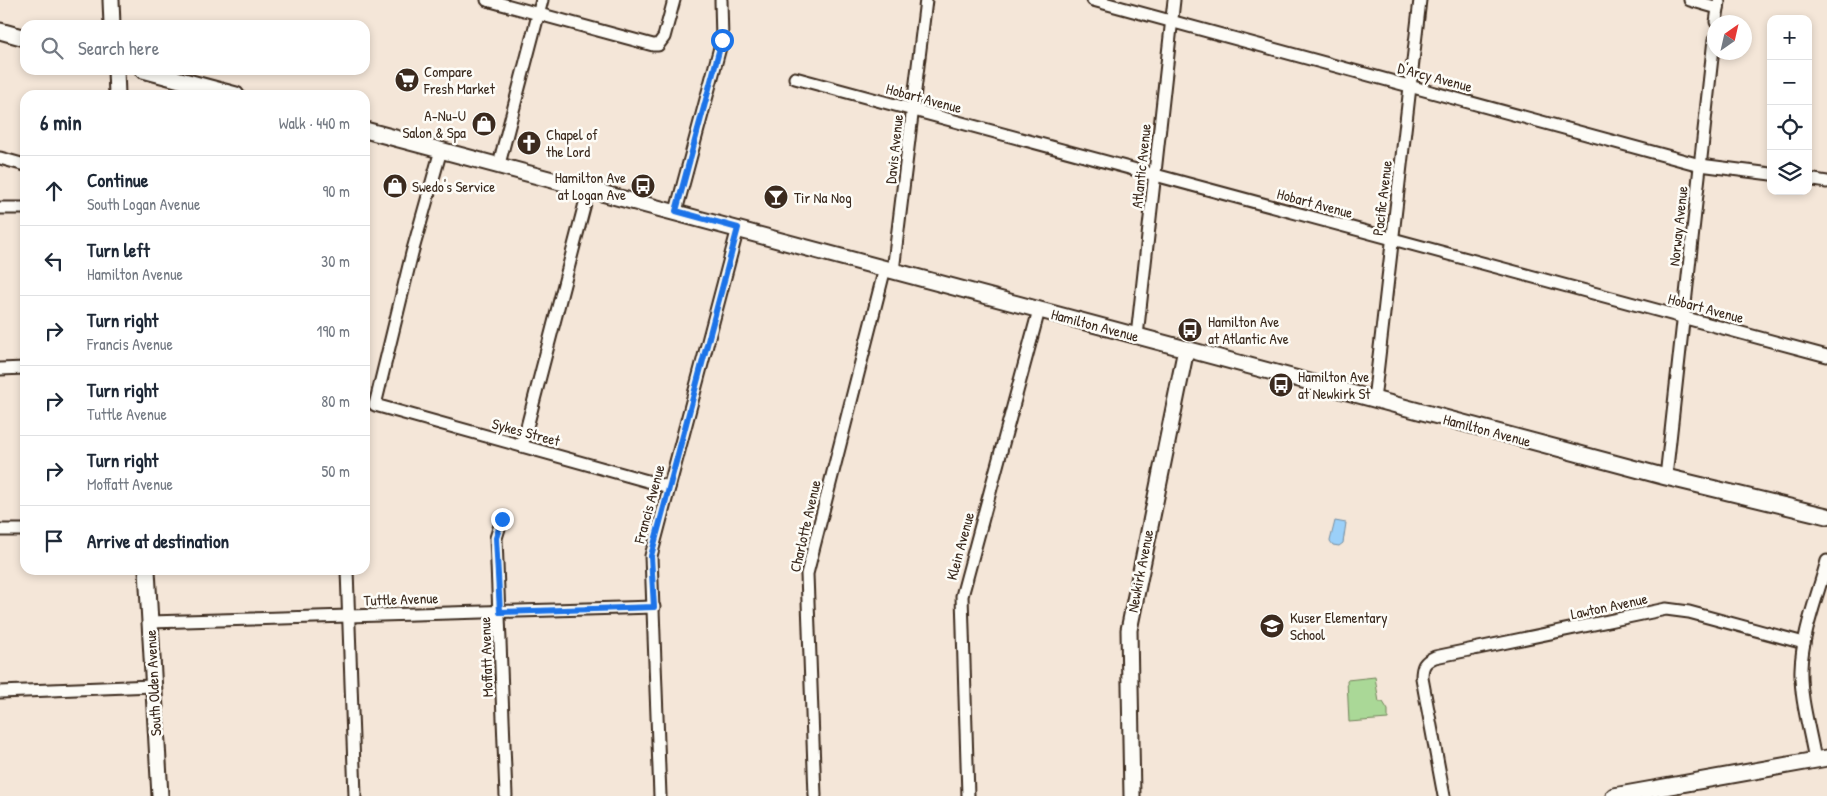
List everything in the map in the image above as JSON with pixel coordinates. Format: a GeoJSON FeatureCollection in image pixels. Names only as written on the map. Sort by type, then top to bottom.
{"type":"FeatureCollection","features":[{"type":"Feature","properties":{"kind":"main road"},"geometry":{"type":"LineString","coordinates":[[111,0],[112,20]]}},
{"type":"Feature","properties":{"kind":"main road"},"geometry":{"type":"LineString","coordinates":[[0,31],[20,37]]}},
{"type":"Feature","properties":{"kind":"main road"},"geometry":{"type":"LineString","coordinates":[[116,75],[117,90]]}},
{"type":"Feature","properties":{"kind":"main road"},"geometry":{"type":"LineString","coordinates":[[162,75],[217,90]]}},
{"type":"Feature","properties":{"kind":"main road","name":"Hamilton Avenue"},"geometry":{"type":"LineString","coordinates":[[370,131],[676,211],[1374,400],[1666,477],[1827,516]]}},
{"type":"Feature","properties":{"kind":"main road","name":"Newkirk Avenue"},"geometry":{"type":"LineString","coordinates":[[1132,796],[1129,630],[1186,349]]}},
{"type":"Feature","properties":{"kind":"main road","name":"South Olden Avenue"},"geometry":{"type":"LineString","coordinates":[[147,575],[160,796]]}},
{"type":"Feature","properties":{"kind":"main road"},"geometry":{"type":"LineString","coordinates":[[1614,796],[1821,759]]}},
{"type":"Feature","properties":{"kind":"street"},"geometry":{"type":"LineString","coordinates":[[487,0],[653,46],[658,45],[664,37],[674,0]]}},
{"type":"Feature","properties":{"kind":"street"},"geometry":{"type":"LineString","coordinates":[[499,164],[542,0]]}},
{"type":"Feature","properties":{"kind":"street"},"geometry":{"type":"LineString","coordinates":[[676,211],[722,40],[721,0]]}},
{"type":"Feature","properties":{"kind":"street","name":"Davis Avenue"},"geometry":{"type":"LineString","coordinates":[[889,270],[913,109],[926,0]]}},
{"type":"Feature","properties":{"kind":"street","name":"D'Arcy Avenue"},"geometry":{"type":"LineString","coordinates":[[1093,0],[1700,165],[1767,173]]}},
{"type":"Feature","properties":{"kind":"street","name":"Atlantic Avenue"},"geometry":{"type":"LineString","coordinates":[[1137,336],[1174,0]]}},
{"type":"Feature","properties":{"kind":"street","name":"Pacific Avenue"},"geometry":{"type":"LineString","coordinates":[[1374,400],[1420,0]]}},
{"type":"Feature","properties":{"kind":"street"},"geometry":{"type":"LineString","coordinates":[[1690,0],[1718,4]]}},
{"type":"Feature","properties":{"kind":"street","name":"Norway Avenue"},"geometry":{"type":"LineString","coordinates":[[1666,477],[1712,60]]}},
{"type":"Feature","properties":{"kind":"street","name":"Hobart Avenue"},"geometry":{"type":"LineString","coordinates":[[795,78],[1827,356]]}},
{"type":"Feature","properties":{"kind":"street","name":"Sykes Street"},"geometry":{"type":"LineString","coordinates":[[441,150],[412,253],[375,405],[669,487]]}},
{"type":"Feature","properties":{"kind":"street"},"geometry":{"type":"LineString","coordinates":[[0,158],[20,164]]}},
{"type":"Feature","properties":{"kind":"street"},"geometry":{"type":"LineString","coordinates":[[1812,180],[1827,182]]}},
{"type":"Feature","properties":{"kind":"street"},"geometry":{"type":"LineString","coordinates":[[522,446],[590,188]]}},
{"type":"Feature","properties":{"kind":"street"},"geometry":{"type":"LineString","coordinates":[[0,208],[20,208]]}},
{"type":"Feature","properties":{"kind":"street","name":"Francis Avenue"},"geometry":{"type":"LineString","coordinates":[[660,796],[651,556],[738,228]]}},
{"type":"Feature","properties":{"kind":"street","name":"Charlotte Avenue"},"geometry":{"type":"LineString","coordinates":[[815,796],[807,574],[889,270]]}},
{"type":"Feature","properties":{"kind":"street","name":"Klein Avenue"},"geometry":{"type":"LineString","coordinates":[[968,796],[962,596],[1039,310]]}},
{"type":"Feature","properties":{"kind":"street"},"geometry":{"type":"LineString","coordinates":[[0,369],[20,368]]}},
{"type":"Feature","properties":{"kind":"street","name":"Moffatt Avenue"},"geometry":{"type":"LineString","coordinates":[[502,519],[496,538],[506,796]]}},
{"type":"Feature","properties":{"kind":"street"},"geometry":{"type":"LineString","coordinates":[[0,530],[20,530]]}},
{"type":"Feature","properties":{"kind":"street"},"geometry":{"type":"LineString","coordinates":[[1821,759],[1802,687],[1801,668],[1804,643],[1827,561]]}},
{"type":"Feature","properties":{"kind":"street"},"geometry":{"type":"LineString","coordinates":[[347,575],[354,796]]}},
{"type":"Feature","properties":{"kind":"street","name":"Tuttle Avenue"},"geometry":{"type":"LineString","coordinates":[[150,622],[654,607]]}},
{"type":"Feature","properties":{"kind":"street","name":"Lawton Avenue"},"geometry":{"type":"LineString","coordinates":[[1444,796],[1422,678],[1422,666],[1427,660],[1666,609],[1689,612],[1804,643]]}},
{"type":"Feature","properties":{"kind":"street"},"geometry":{"type":"LineString","coordinates":[[0,692],[153,686]]}},
{"type":"Feature","properties":{"kind":"green space"},"geometry":{"type":"Polygon","coordinates":[[[1375,677],[1379,702],[1383,702],[1388,710],[1388,719],[1349,722],[1347,680],[1375,677]]]}},
{"type":"Feature","properties":{"kind":"water"},"geometry":{"type":"Polygon","coordinates":[[[1335,521],[1346,523],[1343,543],[1339,546],[1333,545],[1330,541],[1335,521]]]}},
{"type":"Feature","properties":{"kind":"place","name":"Compare Fresh Market"},"geometry":{"type":"Point","coordinates":[407,80]}},
{"type":"Feature","properties":{"kind":"place","name":"A-Nu-U Salon & Spa"},"geometry":{"type":"Point","coordinates":[484,124]}},
{"type":"Feature","properties":{"kind":"place","name":"Chapel of the Lord"},"geometry":{"type":"Point","coordinates":[529,143]}},
{"type":"Feature","properties":{"kind":"place","name":"Swedo's Service"},"geometry":{"type":"Point","coordinates":[395,186]}},
{"type":"Feature","properties":{"kind":"place","name":"Hamilton Ave at Logan Ave"},"geometry":{"type":"Point","coordinates":[643,186]}},
{"type":"Feature","properties":{"kind":"place","name":"Tir Na Nog"},"geometry":{"type":"Point","coordinates":[776,197]}},
{"type":"Feature","properties":{"kind":"place","name":"Hamilton Ave at Atlantic Ave"},"geometry":{"type":"Point","coordinates":[1190,330]}},
{"type":"Feature","properties":{"kind":"place","name":"Hamilton Ave at Newkirk St"},"geometry":{"type":"Point","coordinates":[1281,385]}},
{"type":"Feature","properties":{"kind":"place","name":"Kuser Elementary School"},"geometry":{"type":"Point","coordinates":[1272,626]}},
{"type":"Feature","properties":{"kind":"route"},"geometry":{"type":"LineString","coordinates":[[502,519],[496,534],[500,612],[654,607],[651,556],[738,228],[676,211],[722,40]]}}]}
